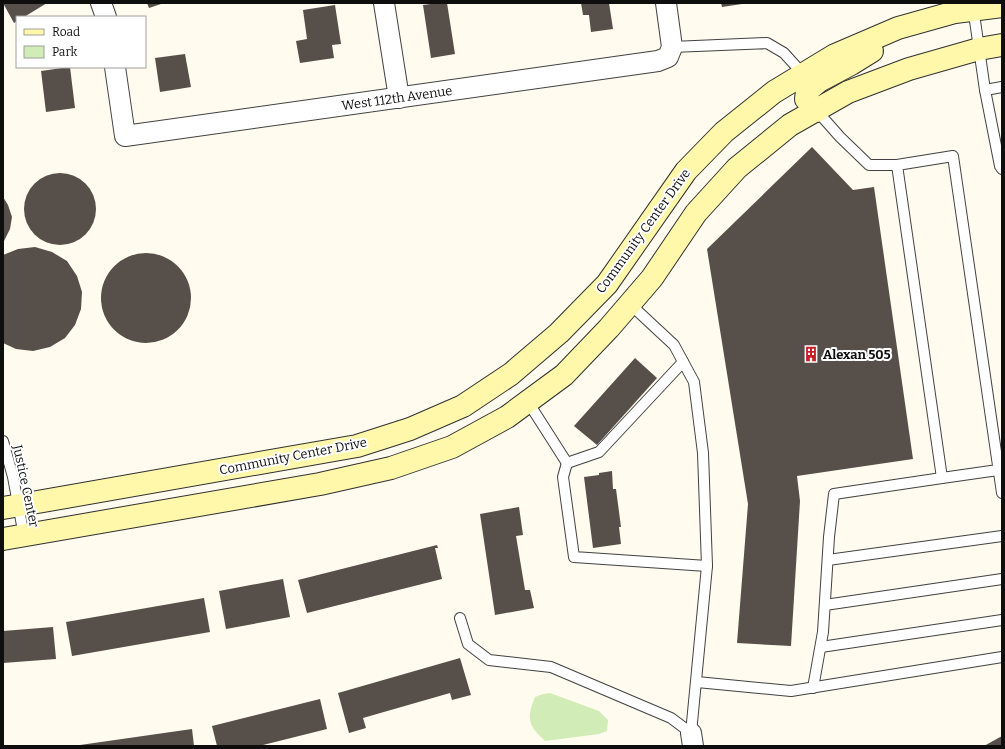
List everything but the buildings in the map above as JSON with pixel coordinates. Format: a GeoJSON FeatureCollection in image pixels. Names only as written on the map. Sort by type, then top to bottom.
{"type":"FeatureCollection","features":[{"type":"Feature","properties":{"kind":"main road","name":"Community Center Drive"},"geometry":{"type":"LineString","coordinates":[[11,507],[357,446],[410,430],[464,406],[511,374],[559,333],[607,284],[686,171],[724,132],[774,92],[835,55],[898,28],[973,6],[1002,6]]}},
{"type":"Feature","properties":{"kind":"main road"},"geometry":{"type":"LineString","coordinates":[[817,111],[806,99],[807,91],[820,81],[851,64],[886,41],[898,28]]}},
{"type":"Feature","properties":{"kind":"main road"},"geometry":{"type":"LineString","coordinates":[[13,538],[320,484],[391,468],[452,447],[507,417],[564,375],[609,328],[652,278],[696,214],[737,168],[790,125],[848,92],[909,69],[979,49],[1002,46]]}},
{"type":"Feature","properties":{"kind":"street"},"geometry":{"type":"LineString","coordinates":[[102,3],[106,16]]}},
{"type":"Feature","properties":{"kind":"street"},"geometry":{"type":"LineString","coordinates":[[384,3],[398,98]]}},
{"type":"Feature","properties":{"kind":"street"},"geometry":{"type":"LineString","coordinates":[[666,3],[670,52]]}},
{"type":"Feature","properties":{"kind":"street","name":"West 112th Avenue"},"geometry":{"type":"LineString","coordinates":[[114,68],[124,136],[658,61],[670,52]]}},
{"type":"Feature","properties":{"kind":"lane"},"geometry":{"type":"LineString","coordinates":[[973,6],[985,90],[1000,166],[1002,169]]}},
{"type":"Feature","properties":{"kind":"lane"},"geometry":{"type":"LineString","coordinates":[[670,52],[767,43],[784,53],[803,74]]}},
{"type":"Feature","properties":{"kind":"lane"},"geometry":{"type":"LineString","coordinates":[[985,90],[1002,87]]}},
{"type":"Feature","properties":{"kind":"lane"},"geometry":{"type":"LineString","coordinates":[[817,111],[840,137],[869,165],[897,165],[953,156],[1002,493]]}},
{"type":"Feature","properties":{"kind":"lane"},"geometry":{"type":"LineString","coordinates":[[897,165],[942,478]]}},
{"type":"Feature","properties":{"kind":"lane"},"geometry":{"type":"LineString","coordinates":[[630,304],[674,345],[694,382],[703,453],[707,566],[692,739]]}},
{"type":"Feature","properties":{"kind":"lane"},"geometry":{"type":"LineString","coordinates":[[567,463],[599,452],[683,362]]}},
{"type":"Feature","properties":{"kind":"lane"},"geometry":{"type":"LineString","coordinates":[[528,402],[567,463],[563,477],[574,557],[707,566]]}},
{"type":"Feature","properties":{"kind":"lane","name":"Justice Center"},"geometry":{"type":"LineString","coordinates":[[3,441],[9,461],[13,538]]}},
{"type":"Feature","properties":{"kind":"lane"},"geometry":{"type":"LineString","coordinates":[[813,688],[821,647],[834,494],[998,470]]}},
{"type":"Feature","properties":{"kind":"lane"},"geometry":{"type":"LineString","coordinates":[[828,560],[1002,536]]}},
{"type":"Feature","properties":{"kind":"lane"},"geometry":{"type":"LineString","coordinates":[[825,605],[1002,579]]}},
{"type":"Feature","properties":{"kind":"lane"},"geometry":{"type":"LineString","coordinates":[[460,618],[468,644],[489,660],[551,667],[671,718],[692,739]]}},
{"type":"Feature","properties":{"kind":"lane"},"geometry":{"type":"LineString","coordinates":[[821,647],[1002,620]]}},
{"type":"Feature","properties":{"kind":"lane"},"geometry":{"type":"LineString","coordinates":[[696,682],[791,692],[1002,657]]}},
{"type":"Feature","properties":{"kind":"green space"},"geometry":{"type":"Polygon","coordinates":[[[550,693],[599,711],[608,720],[607,731],[599,734],[545,741],[532,726],[530,721],[530,711],[535,697],[550,693]]]}},
{"type":"Feature","properties":{"kind":"place","name":"Alexan 505"},"geometry":{"type":"Point","coordinates":[811,354]}}]}
